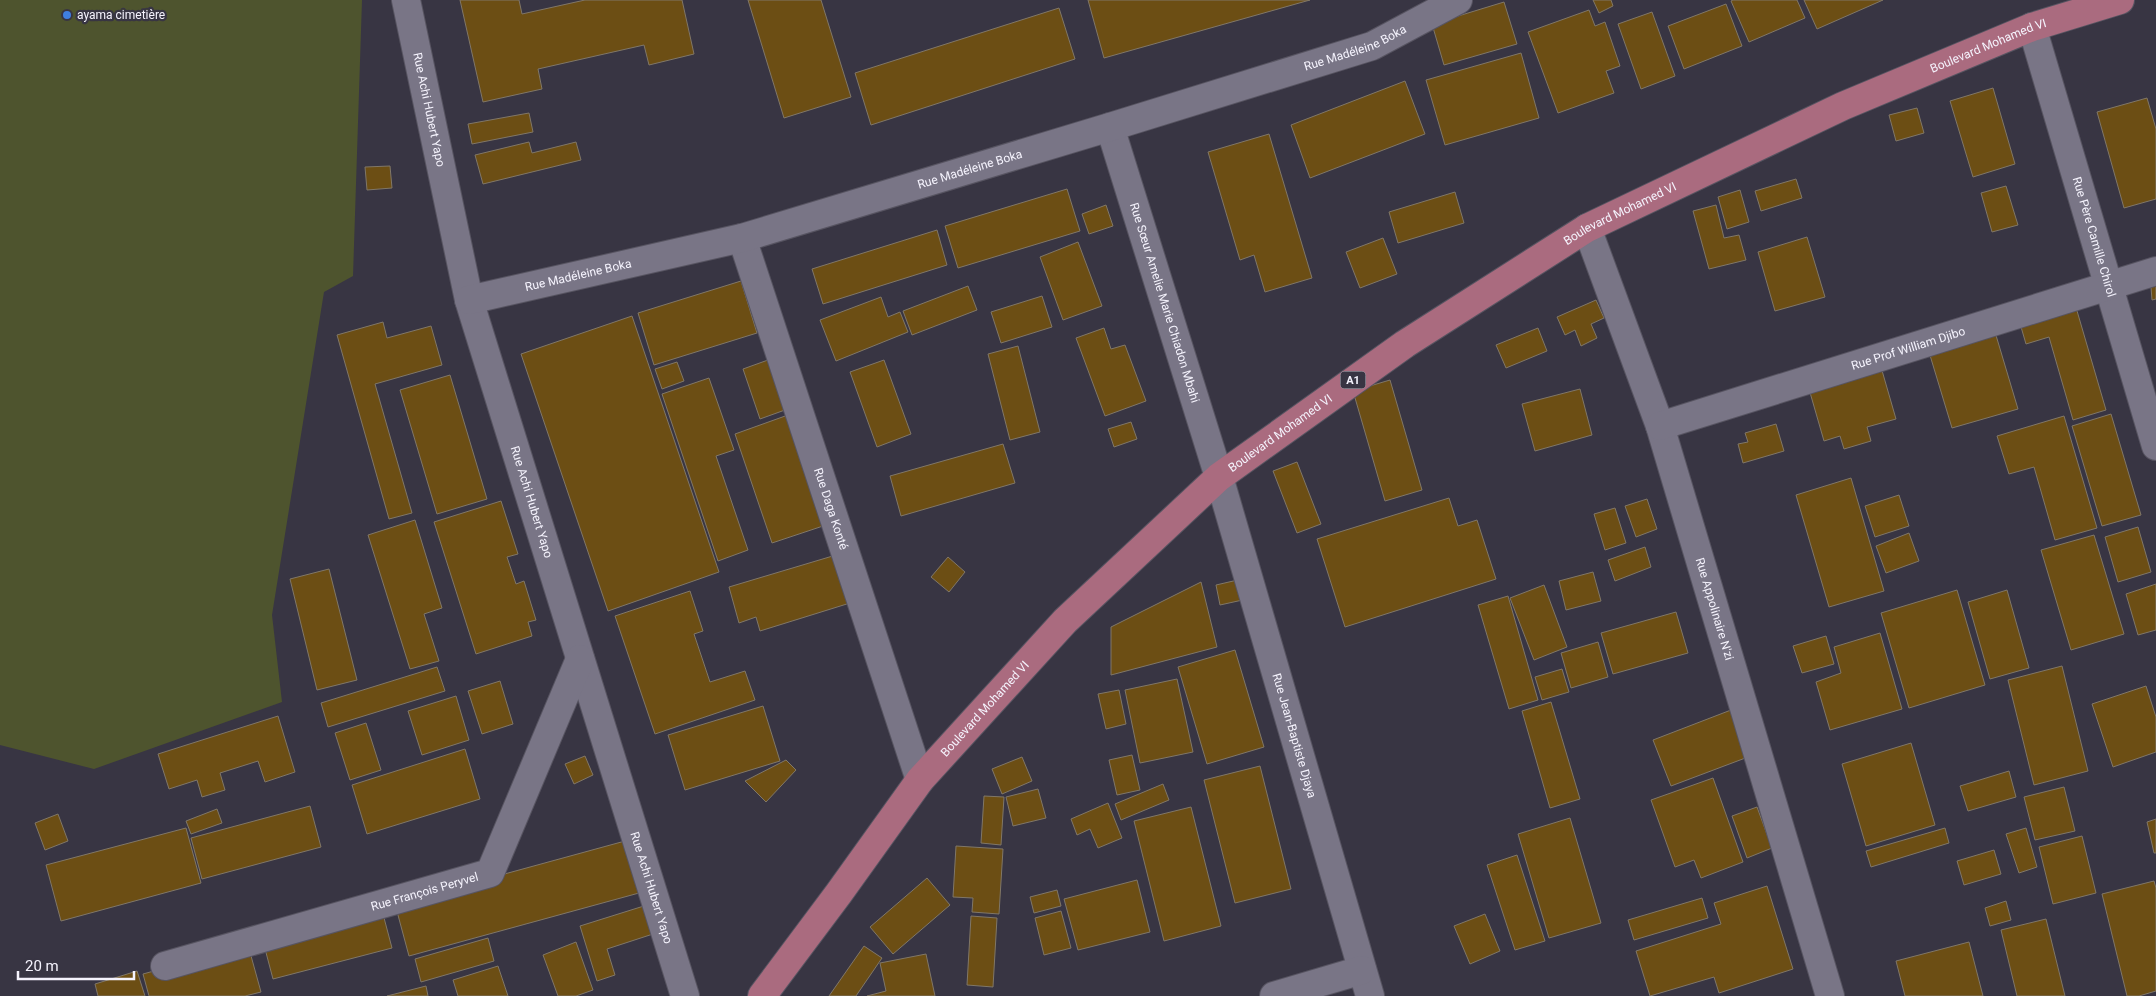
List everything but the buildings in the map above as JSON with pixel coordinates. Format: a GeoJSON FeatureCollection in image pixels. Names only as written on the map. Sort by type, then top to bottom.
{"type":"FeatureCollection","features":[{"type":"Feature","properties":{"kind":"main road","name":"Boulevard Mohamed VI"},"geometry":{"type":"LineString","coordinates":[[762,996],[920,780],[1065,621],[1219,477],[1405,344],[1587,228],[1843,106],[2032,27],[2120,0]]}},
{"type":"Feature","properties":{"kind":"street","name":"Rue Achi Hubert Yapo"},"geometry":{"type":"LineString","coordinates":[[406,0],[469,300],[685,996]]}},
{"type":"Feature","properties":{"kind":"street","name":"Rue Madéleine Boka"},"geometry":{"type":"LineString","coordinates":[[469,300],[742,238],[1110,128],[1372,46],[1458,0]]}},
{"type":"Feature","properties":{"kind":"street","name":"Rue Père Camille Chirol"},"geometry":{"type":"LineString","coordinates":[[2032,27],[2107,286],[2156,446]]}},
{"type":"Feature","properties":{"kind":"street","name":"Rue Sœur Amelie Marie Chiadon Mbahi"},"geometry":{"type":"LineString","coordinates":[[1110,128],[1219,477]]}},
{"type":"Feature","properties":{"kind":"street","name":"Rue Appolinaire N'zi"},"geometry":{"type":"LineString","coordinates":[[1587,228],[1660,426],[1830,996]]}},
{"type":"Feature","properties":{"kind":"street","name":"Rue Daga Konté"},"geometry":{"type":"LineString","coordinates":[[742,238],[920,780]]}},
{"type":"Feature","properties":{"kind":"street","name":"Rue Prof William Djibo"},"geometry":{"type":"LineString","coordinates":[[1660,426],[2156,271]]}},
{"type":"Feature","properties":{"kind":"street","name":"Rue Jean-Baptiste Djaya"},"geometry":{"type":"LineString","coordinates":[[1219,477],[1366,983]]}},
{"type":"Feature","properties":{"kind":"street","name":"Rue François Peryvel"},"geometry":{"type":"LineString","coordinates":[[165,966],[490,872],[580,659]]}},
{"type":"Feature","properties":{"kind":"street"},"geometry":{"type":"LineString","coordinates":[[1274,996],[1366,983]]}},
{"type":"Feature","properties":{"kind":"green space"},"geometry":{"type":"Polygon","coordinates":[[[0,0],[362,0],[353,276],[324,292],[272,615],[282,702],[94,769],[0,745],[0,0]]]}},
{"type":"Feature","properties":{"kind":"place","name":"ayama cimetière"},"geometry":{"type":"Point","coordinates":[67,15]}}]}
